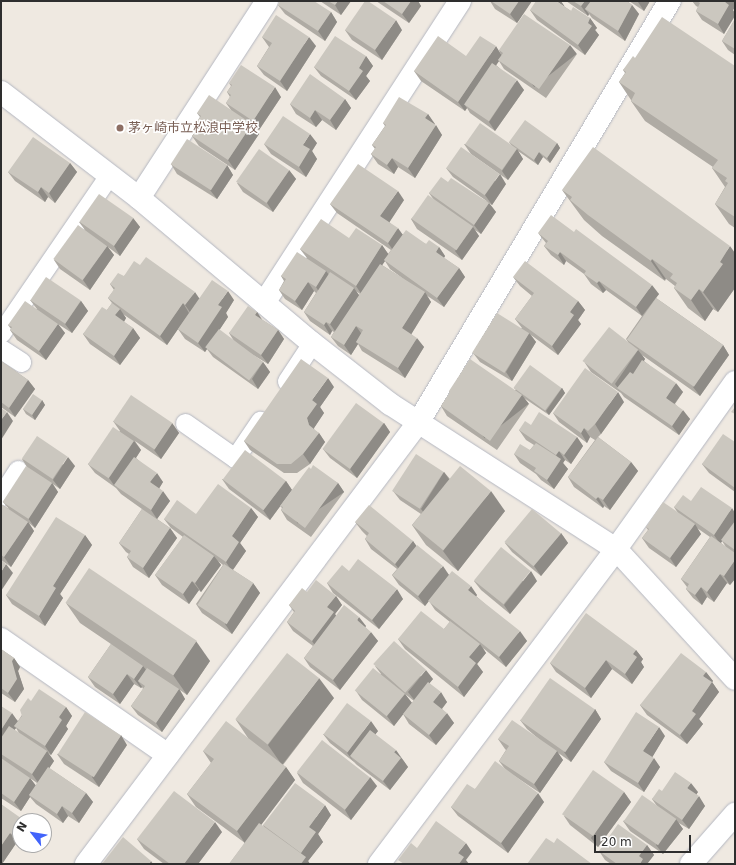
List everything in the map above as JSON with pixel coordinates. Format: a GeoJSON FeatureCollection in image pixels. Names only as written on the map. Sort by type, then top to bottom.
{"type":"FeatureCollection","features":[{"type":"Feature","properties":{"kind":"street"},"geometry":{"type":"LineString","coordinates":[[139,198],[267,1]]}},
{"type":"Feature","properties":{"kind":"street"},"geometry":{"type":"LineString","coordinates":[[264,303],[460,1]]}},
{"type":"Feature","properties":{"kind":"street"},"geometry":{"type":"LineString","coordinates":[[86,864],[418,423],[670,1]]}},
{"type":"Feature","properties":{"kind":"street"},"geometry":{"type":"LineString","coordinates":[[1,92],[139,198],[312,343],[390,404],[616,549],[735,679]]}},
{"type":"Feature","properties":{"kind":"street"},"geometry":{"type":"LineString","coordinates":[[379,864],[616,549],[735,382]]}},
{"type":"Feature","properties":{"kind":"street"},"geometry":{"type":"LineString","coordinates":[[1,639],[168,755]]}},
{"type":"Feature","properties":{"kind":"street"},"geometry":{"type":"LineString","coordinates":[[690,864],[735,814]]}},
{"type":"Feature","properties":{"kind":"lane"},"geometry":{"type":"LineString","coordinates":[[1,333],[109,175]]}},
{"type":"Feature","properties":{"kind":"lane"},"geometry":{"type":"LineString","coordinates":[[185,423],[235,458],[312,343]]}},
{"type":"Feature","properties":{"kind":"lane"},"geometry":{"type":"LineString","coordinates":[[1,348],[21,362]]}},
{"type":"Feature","properties":{"kind":"lane"},"geometry":{"type":"LineString","coordinates":[[1,496],[18,470]]}},
{"type":"Feature","properties":{"kind":"building"},"geometry":{"type":"Polygon","coordinates":[[[280,1],[314,1],[331,12],[318,31],[278,5],[280,1]]]}},
{"type":"Feature","properties":{"kind":"building"},"geometry":{"type":"Polygon","coordinates":[[[328,1],[338,1],[335,5],[328,1]]]}},
{"type":"Feature","properties":{"kind":"building"},"geometry":{"type":"Polygon","coordinates":[[[365,1],[368,1],[396,20],[375,50],[345,30],[365,1]]]}},
{"type":"Feature","properties":{"kind":"building"},"geometry":{"type":"Polygon","coordinates":[[[383,1],[411,1],[402,14],[383,1]]]}},
{"type":"Feature","properties":{"kind":"building"},"geometry":{"type":"Polygon","coordinates":[[[491,1],[519,1],[510,14],[491,1]]]}},
{"type":"Feature","properties":{"kind":"building"},"geometry":{"type":"Polygon","coordinates":[[[536,1],[556,1],[571,11],[573,7],[590,18],[588,23],[592,26],[578,45],[530,10],[536,1]]]}},
{"type":"Feature","properties":{"kind":"building"},"geometry":{"type":"Polygon","coordinates":[[[573,1],[585,1],[581,6],[573,1]]]}},
{"type":"Feature","properties":{"kind":"building"},"geometry":{"type":"Polygon","coordinates":[[[591,1],[627,1],[632,5],[618,31],[585,9],[591,1]]]}},
{"type":"Feature","properties":{"kind":"building"},"geometry":{"type":"Polygon","coordinates":[[[697,1],[726,1],[725,2],[729,5],[718,24],[696,11],[700,3],[697,1]]]}},
{"type":"Feature","properties":{"kind":"building"},"geometry":{"type":"Polygon","coordinates":[[[524,14],[570,45],[539,89],[498,60],[503,53],[499,50],[524,14]]]}},
{"type":"Feature","properties":{"kind":"building"},"geometry":{"type":"Polygon","coordinates":[[[276,15],[309,37],[280,81],[257,66],[272,43],[262,37],[276,15]]]}},
{"type":"Feature","properties":{"kind":"building"},"geometry":{"type":"Polygon","coordinates":[[[662,17],[735,66],[735,217],[715,204],[728,183],[725,181],[727,178],[712,168],[718,160],[631,101],[635,93],[619,82],[626,72],[623,70],[633,56],[635,58],[662,17]]]}},
{"type":"Feature","properties":{"kind":"building"},"geometry":{"type":"Polygon","coordinates":[[[735,19],[735,49],[722,41],[735,19]]]}},
{"type":"Feature","properties":{"kind":"building"},"geometry":{"type":"Polygon","coordinates":[[[335,36],[366,56],[359,68],[363,71],[349,91],[314,67],[335,36]]]}},
{"type":"Feature","properties":{"kind":"building"},"geometry":{"type":"Polygon","coordinates":[[[438,36],[466,56],[480,36],[496,46],[458,102],[414,71],[438,36]]]}},
{"type":"Feature","properties":{"kind":"building"},"geometry":{"type":"Polygon","coordinates":[[[492,63],[517,80],[489,121],[464,104],[492,63]]]}},
{"type":"Feature","properties":{"kind":"building"},"geometry":{"type":"Polygon","coordinates":[[[241,65],[275,87],[253,121],[226,103],[231,95],[227,92],[232,85],[229,83],[241,65]]]}},
{"type":"Feature","properties":{"kind":"building"},"geometry":{"type":"Polygon","coordinates":[[[310,74],[345,99],[330,120],[315,110],[310,118],[290,104],[310,74]]]}},
{"type":"Feature","properties":{"kind":"building"},"geometry":{"type":"Polygon","coordinates":[[[209,95],[252,124],[228,160],[192,136],[197,130],[193,127],[201,116],[197,113],[209,95]]]}},
{"type":"Feature","properties":{"kind":"building"},"geometry":{"type":"Polygon","coordinates":[[[399,97],[428,114],[425,118],[436,125],[408,168],[392,158],[387,165],[371,154],[376,147],[372,145],[386,125],[383,123],[399,97]]]}},
{"type":"Feature","properties":{"kind":"building"},"geometry":{"type":"Polygon","coordinates":[[[283,116],[310,134],[303,145],[310,149],[299,167],[264,144],[283,116]]]}},
{"type":"Feature","properties":{"kind":"building"},"geometry":{"type":"Polygon","coordinates":[[[525,120],[557,143],[547,158],[539,152],[534,160],[509,142],[525,120]]]}},
{"type":"Feature","properties":{"kind":"building"},"geometry":{"type":"Polygon","coordinates":[[[480,123],[517,149],[502,170],[465,144],[480,123]]]}},
{"type":"Feature","properties":{"kind":"building"},"geometry":{"type":"Polygon","coordinates":[[[33,137],[70,163],[49,193],[41,187],[38,192],[8,172],[33,137]]]}},
{"type":"Feature","properties":{"kind":"building"},"geometry":{"type":"Polygon","coordinates":[[[187,139],[227,165],[211,190],[171,164],[187,139]]]}},
{"type":"Feature","properties":{"kind":"building"},"geometry":{"type":"Polygon","coordinates":[[[461,147],[500,174],[485,195],[446,168],[461,147]]]}},
{"type":"Feature","properties":{"kind":"building"},"geometry":{"type":"Polygon","coordinates":[[[593,147],[730,246],[720,262],[723,264],[703,292],[699,289],[691,300],[674,288],[677,283],[670,278],[673,274],[652,259],[651,261],[588,215],[570,200],[572,197],[562,190],[593,147]]]}},
{"type":"Feature","properties":{"kind":"building"},"geometry":{"type":"Polygon","coordinates":[[[259,149],[289,170],[266,203],[236,182],[259,149]]]}},
{"type":"Feature","properties":{"kind":"building"},"geometry":{"type":"Polygon","coordinates":[[[358,164],[398,191],[380,216],[398,228],[388,243],[330,204],[358,164]]]}},
{"type":"Feature","properties":{"kind":"building"},"geometry":{"type":"Polygon","coordinates":[[[441,177],[448,182],[451,178],[489,203],[474,225],[429,193],[441,177]]]}},
{"type":"Feature","properties":{"kind":"building"},"geometry":{"type":"Polygon","coordinates":[[[99,194],[133,218],[114,246],[79,222],[99,194]]]}},
{"type":"Feature","properties":{"kind":"building"},"geometry":{"type":"Polygon","coordinates":[[[428,195],[473,227],[456,250],[411,219],[428,195]]]}},
{"type":"Feature","properties":{"kind":"building"},"geometry":{"type":"Polygon","coordinates":[[[551,215],[574,232],[576,229],[652,285],[636,307],[599,281],[597,283],[584,274],[586,271],[560,252],[558,255],[544,246],[548,241],[538,233],[551,215]]]}},
{"type":"Feature","properties":{"kind":"building"},"geometry":{"type":"Polygon","coordinates":[[[321,219],[349,238],[356,228],[382,245],[356,286],[300,249],[321,219]]]}},
{"type":"Feature","properties":{"kind":"building"},"geometry":{"type":"Polygon","coordinates":[[[78,225],[107,246],[82,280],[53,259],[78,225]]]}},
{"type":"Feature","properties":{"kind":"building"},"geometry":{"type":"Polygon","coordinates":[[[406,230],[426,244],[429,240],[439,247],[436,252],[459,268],[437,298],[384,260],[406,230]]]}},
{"type":"Feature","properties":{"kind":"building"},"geometry":{"type":"Polygon","coordinates":[[[297,252],[326,271],[316,287],[308,282],[295,301],[279,290],[286,279],[281,276],[297,252]]]}},
{"type":"Feature","properties":{"kind":"building"},"geometry":{"type":"Polygon","coordinates":[[[146,257],[195,292],[185,305],[183,303],[160,336],[108,298],[115,288],[110,284],[118,273],[124,276],[134,261],[140,265],[146,257]]]}},
{"type":"Feature","properties":{"kind":"building"},"geometry":{"type":"Polygon","coordinates":[[[525,261],[578,301],[570,312],[574,315],[552,346],[515,319],[534,293],[513,277],[525,261]]]}},
{"type":"Feature","properties":{"kind":"building"},"geometry":{"type":"Polygon","coordinates":[[[380,264],[425,292],[402,328],[417,338],[398,368],[356,342],[363,330],[356,326],[344,345],[331,337],[380,264]]]}},
{"type":"Feature","properties":{"kind":"building"},"geometry":{"type":"Polygon","coordinates":[[[330,272],[354,288],[330,324],[326,322],[324,325],[304,312],[330,272]]]}},
{"type":"Feature","properties":{"kind":"building"},"geometry":{"type":"Polygon","coordinates":[[[46,277],[81,300],[65,324],[30,300],[46,277]]]}},
{"type":"Feature","properties":{"kind":"building"},"geometry":{"type":"Polygon","coordinates":[[[212,280],[228,291],[218,305],[222,307],[198,343],[178,329],[212,280]]]}},
{"type":"Feature","properties":{"kind":"building"},"geometry":{"type":"Polygon","coordinates":[[[656,298],[723,345],[694,387],[627,340],[656,298]]]}},
{"type":"Feature","properties":{"kind":"building"},"geometry":{"type":"Polygon","coordinates":[[[25,301],[58,324],[39,351],[10,330],[12,327],[8,325],[25,301]]]}},
{"type":"Feature","properties":{"kind":"building"},"geometry":{"type":"Polygon","coordinates":[[[112,303],[120,309],[115,315],[133,328],[114,356],[83,334],[102,307],[107,310],[112,303]]]}},
{"type":"Feature","properties":{"kind":"building"},"geometry":{"type":"Polygon","coordinates":[[[248,306],[257,312],[255,315],[278,330],[261,355],[229,333],[248,306]]]}},
{"type":"Feature","properties":{"kind":"building"},"geometry":{"type":"Polygon","coordinates":[[[497,313],[529,333],[504,373],[472,353],[497,313]]]}},
{"type":"Feature","properties":{"kind":"building"},"geometry":{"type":"Polygon","coordinates":[[[609,327],[638,350],[612,384],[583,361],[609,327]]]}},
{"type":"Feature","properties":{"kind":"building"},"geometry":{"type":"Polygon","coordinates":[[[219,329],[263,362],[249,380],[205,347],[219,329]]]}},
{"type":"Feature","properties":{"kind":"building"},"geometry":{"type":"Polygon","coordinates":[[[301,359],[328,378],[312,400],[317,404],[307,418],[309,425],[319,433],[303,454],[291,464],[277,464],[244,441],[301,359]]]}},
{"type":"Feature","properties":{"kind":"building"},"geometry":{"type":"Polygon","coordinates":[[[470,359],[522,395],[490,441],[441,406],[470,359]]]}},
{"type":"Feature","properties":{"kind":"building"},"geometry":{"type":"Polygon","coordinates":[[[642,360],[676,383],[666,398],[683,410],[672,426],[617,388],[630,372],[633,374],[642,360]]]}},
{"type":"Feature","properties":{"kind":"building"},"geometry":{"type":"Polygon","coordinates":[[[1,361],[28,380],[9,408],[1,402],[1,361]]]}},
{"type":"Feature","properties":{"kind":"building"},"geometry":{"type":"Polygon","coordinates":[[[530,365],[562,388],[545,411],[514,388],[530,365]]]}},
{"type":"Feature","properties":{"kind":"building"},"geometry":{"type":"Polygon","coordinates":[[[585,368],[618,392],[595,424],[588,431],[584,428],[581,433],[553,413],[585,368]]]}},
{"type":"Feature","properties":{"kind":"building"},"geometry":{"type":"Polygon","coordinates":[[[33,394],[42,400],[32,415],[23,409],[33,394]]]}},
{"type":"Feature","properties":{"kind":"building"},"geometry":{"type":"Polygon","coordinates":[[[131,395],[172,423],[155,449],[113,422],[131,395]]]}},
{"type":"Feature","properties":{"kind":"building"},"geometry":{"type":"Polygon","coordinates":[[[356,403],[384,423],[350,469],[322,449],[356,403]]]}},
{"type":"Feature","properties":{"kind":"building"},"geometry":{"type":"Polygon","coordinates":[[[735,407],[735,414],[731,412],[735,407]]]}},
{"type":"Feature","properties":{"kind":"building"},"geometry":{"type":"Polygon","coordinates":[[[1,408],[7,412],[1,420],[1,408]]]}},
{"type":"Feature","properties":{"kind":"building"},"geometry":{"type":"Polygon","coordinates":[[[539,412],[577,437],[564,455],[559,451],[556,455],[519,430],[525,421],[531,425],[539,412]]]}},
{"type":"Feature","properties":{"kind":"building"},"geometry":{"type":"Polygon","coordinates":[[[113,427],[134,441],[109,478],[88,464],[113,427]]]}},
{"type":"Feature","properties":{"kind":"building"},"geometry":{"type":"Polygon","coordinates":[[[723,434],[735,442],[735,488],[702,464],[723,434]]]}},
{"type":"Feature","properties":{"kind":"building"},"geometry":{"type":"Polygon","coordinates":[[[37,436],[68,457],[53,479],[22,458],[37,436]]]}},
{"type":"Feature","properties":{"kind":"building"},"geometry":{"type":"Polygon","coordinates":[[[598,437],[631,462],[603,500],[598,497],[596,499],[568,477],[598,437]]]}},
{"type":"Feature","properties":{"kind":"building"},"geometry":{"type":"Polygon","coordinates":[[[536,443],[561,459],[547,480],[534,471],[536,468],[514,454],[520,444],[530,450],[536,443]]]}},
{"type":"Feature","properties":{"kind":"building"},"geometry":{"type":"Polygon","coordinates":[[[245,450],[286,481],[263,510],[223,480],[245,450]]]}},
{"type":"Feature","properties":{"kind":"building"},"geometry":{"type":"Polygon","coordinates":[[[416,454],[444,472],[420,509],[392,491],[416,454]]]}},
{"type":"Feature","properties":{"kind":"building"},"geometry":{"type":"Polygon","coordinates":[[[134,457],[157,473],[150,482],[163,491],[151,510],[114,485],[134,457]]]}},
{"type":"Feature","properties":{"kind":"building"},"geometry":{"type":"Polygon","coordinates":[[[313,465],[338,483],[305,528],[281,510],[283,507],[280,506],[309,467],[311,469],[313,465]]]}},
{"type":"Feature","properties":{"kind":"building"},"geometry":{"type":"Polygon","coordinates":[[[26,466],[52,483],[29,519],[3,502],[26,466]]]}},
{"type":"Feature","properties":{"kind":"building"},"geometry":{"type":"Polygon","coordinates":[[[460,466],[491,491],[443,550],[412,525],[460,466]]]}},
{"type":"Feature","properties":{"kind":"building"},"geometry":{"type":"Polygon","coordinates":[[[218,484],[251,508],[232,536],[239,542],[226,562],[164,519],[177,500],[196,514],[218,484]]]}},
{"type":"Feature","properties":{"kind":"building"},"geometry":{"type":"Polygon","coordinates":[[[701,487],[732,508],[714,535],[674,507],[683,495],[691,501],[701,487]]]}},
{"type":"Feature","properties":{"kind":"building"},"geometry":{"type":"Polygon","coordinates":[[[663,502],[695,524],[670,558],[642,538],[649,529],[646,527],[663,502]]]}},
{"type":"Feature","properties":{"kind":"building"},"geometry":{"type":"Polygon","coordinates":[[[1,504],[28,522],[4,557],[1,555],[1,504]]]}},
{"type":"Feature","properties":{"kind":"building"},"geometry":{"type":"Polygon","coordinates":[[[369,505],[413,541],[395,564],[365,539],[369,533],[355,522],[369,505]]]}},
{"type":"Feature","properties":{"kind":"building"},"geometry":{"type":"Polygon","coordinates":[[[142,509],[170,528],[143,568],[127,557],[131,551],[119,543],[142,509]]]}},
{"type":"Feature","properties":{"kind":"building"},"geometry":{"type":"Polygon","coordinates":[[[532,509],[561,533],[533,566],[504,542],[532,509]]]}},
{"type":"Feature","properties":{"kind":"building"},"geometry":{"type":"Polygon","coordinates":[[[56,517],[85,535],[53,586],[56,588],[39,616],[6,595],[56,517]]]}},
{"type":"Feature","properties":{"kind":"building"},"geometry":{"type":"Polygon","coordinates":[[[735,521],[735,550],[721,540],[735,521]]]}},
{"type":"Feature","properties":{"kind":"building"},"geometry":{"type":"Polygon","coordinates":[[[184,535],[214,556],[195,583],[192,581],[183,594],[155,575],[184,535]]]}},
{"type":"Feature","properties":{"kind":"building"},"geometry":{"type":"Polygon","coordinates":[[[711,536],[735,553],[735,560],[724,576],[720,574],[707,592],[701,587],[695,595],[686,589],[689,584],[681,579],[711,536]]]}},
{"type":"Feature","properties":{"kind":"building"},"geometry":{"type":"Polygon","coordinates":[[[417,545],[443,566],[418,596],[392,575],[417,545]]]}},
{"type":"Feature","properties":{"kind":"building"},"geometry":{"type":"Polygon","coordinates":[[[501,547],[531,571],[503,604],[474,580],[501,547]]]}},
{"type":"Feature","properties":{"kind":"building"},"geometry":{"type":"Polygon","coordinates":[[[358,559],[397,589],[372,620],[327,583],[342,565],[349,571],[358,559]]]}},
{"type":"Feature","properties":{"kind":"building"},"geometry":{"type":"Polygon","coordinates":[[[1,560],[6,564],[1,572],[1,560]]]}},
{"type":"Feature","properties":{"kind":"building"},"geometry":{"type":"Polygon","coordinates":[[[224,564],[253,583],[227,624],[197,605],[224,564]]]}},
{"type":"Feature","properties":{"kind":"building"},"geometry":{"type":"Polygon","coordinates":[[[89,568],[197,641],[173,676],[66,603],[89,568]]]}},
{"type":"Feature","properties":{"kind":"building"},"geometry":{"type":"Polygon","coordinates":[[[452,571],[471,586],[468,590],[520,631],[499,657],[428,601],[452,571]]]}},
{"type":"Feature","properties":{"kind":"building"},"geometry":{"type":"Polygon","coordinates":[[[316,580],[336,596],[327,607],[334,612],[312,641],[287,622],[295,611],[289,605],[302,588],[307,592],[316,580]]]}},
{"type":"Feature","properties":{"kind":"building"},"geometry":{"type":"Polygon","coordinates":[[[344,605],[359,617],[357,620],[371,632],[333,680],[304,658],[344,605]]]}},
{"type":"Feature","properties":{"kind":"building"},"geometry":{"type":"Polygon","coordinates":[[[421,611],[444,629],[450,621],[480,644],[469,657],[476,663],[458,687],[398,639],[421,611]]]}},
{"type":"Feature","properties":{"kind":"building"},"geometry":{"type":"Polygon","coordinates":[[[586,613],[636,650],[633,654],[637,657],[625,674],[606,660],[585,688],[550,663],[586,613]]]}},
{"type":"Feature","properties":{"kind":"building"},"geometry":{"type":"Polygon","coordinates":[[[394,641],[426,670],[405,693],[373,664],[394,641]]]}},
{"type":"Feature","properties":{"kind":"building"},"geometry":{"type":"Polygon","coordinates":[[[111,644],[143,666],[134,679],[127,674],[113,694],[88,677],[111,644]]]}},
{"type":"Feature","properties":{"kind":"building"},"geometry":{"type":"Polygon","coordinates":[[[1,649],[14,658],[12,661],[17,679],[8,693],[1,688],[1,649]]]}},
{"type":"Feature","properties":{"kind":"building"},"geometry":{"type":"Polygon","coordinates":[[[287,653],[319,678],[268,744],[235,719],[287,653]]]}},
{"type":"Feature","properties":{"kind":"building"},"geometry":{"type":"Polygon","coordinates":[[[681,653],[706,672],[703,676],[712,682],[692,711],[696,714],[680,735],[640,705],[681,653]]]}},
{"type":"Feature","properties":{"kind":"building"},"geometry":{"type":"Polygon","coordinates":[[[147,668],[179,689],[156,723],[131,706],[145,686],[138,681],[147,668]]]}},
{"type":"Feature","properties":{"kind":"building"},"geometry":{"type":"Polygon","coordinates":[[[373,668],[405,694],[387,716],[355,691],[373,668]]]}},
{"type":"Feature","properties":{"kind":"building"},"geometry":{"type":"Polygon","coordinates":[[[550,678],[595,710],[565,752],[520,721],[550,678]]]}},
{"type":"Feature","properties":{"kind":"building"},"geometry":{"type":"Polygon","coordinates":[[[428,682],[441,692],[433,702],[447,713],[429,735],[403,714],[428,682]]]}},
{"type":"Feature","properties":{"kind":"building"},"geometry":{"type":"Polygon","coordinates":[[[39,689],[66,707],[59,717],[62,720],[45,746],[14,726],[22,716],[20,710],[28,698],[31,701],[39,689]]]}},
{"type":"Feature","properties":{"kind":"building"},"geometry":{"type":"Polygon","coordinates":[[[347,703],[371,721],[347,752],[324,734],[347,703]]]}},
{"type":"Feature","properties":{"kind":"building"},"geometry":{"type":"Polygon","coordinates":[[[1,706],[12,713],[1,730],[1,706]]]}},
{"type":"Feature","properties":{"kind":"building"},"geometry":{"type":"Polygon","coordinates":[[[85,712],[121,735],[94,777],[58,754],[85,712]]]}},
{"type":"Feature","properties":{"kind":"building"},"geometry":{"type":"Polygon","coordinates":[[[636,712],[659,727],[643,751],[654,758],[638,783],[604,762],[636,712]]]}},
{"type":"Feature","properties":{"kind":"building"},"geometry":{"type":"Polygon","coordinates":[[[512,720],[557,751],[534,784],[499,761],[509,746],[498,739],[512,720]]]}},
{"type":"Feature","properties":{"kind":"building"},"geometry":{"type":"Polygon","coordinates":[[[226,721],[286,767],[237,831],[187,794],[214,759],[203,751],[226,721]]]}},
{"type":"Feature","properties":{"kind":"building"},"geometry":{"type":"Polygon","coordinates":[[[9,726],[47,751],[32,774],[1,754],[1,738],[9,726]]]}},
{"type":"Feature","properties":{"kind":"building"},"geometry":{"type":"Polygon","coordinates":[[[370,730],[396,750],[394,752],[401,758],[383,781],[350,756],[370,730]]]}},
{"type":"Feature","properties":{"kind":"building"},"geometry":{"type":"Polygon","coordinates":[[[322,740],[370,778],[345,810],[297,772],[322,740]]]}},
{"type":"Feature","properties":{"kind":"building"},"geometry":{"type":"Polygon","coordinates":[[[1,758],[30,778],[14,802],[1,793],[1,758]]]}},
{"type":"Feature","properties":{"kind":"building"},"geometry":{"type":"Polygon","coordinates":[[[495,761],[538,793],[501,843],[451,807],[467,784],[475,789],[495,761]]]}},
{"type":"Feature","properties":{"kind":"building"},"geometry":{"type":"Polygon","coordinates":[[[48,767],[86,793],[72,813],[62,806],[57,814],[29,795],[48,767]]]}},
{"type":"Feature","properties":{"kind":"building"},"geometry":{"type":"Polygon","coordinates":[[[593,770],[624,792],[593,836],[562,814],[593,770]]]}},
{"type":"Feature","properties":{"kind":"building"},"geometry":{"type":"Polygon","coordinates":[[[675,772],[691,783],[687,788],[699,796],[682,820],[652,799],[659,789],[662,791],[675,772]]]}},
{"type":"Feature","properties":{"kind":"building"},"geometry":{"type":"Polygon","coordinates":[[[295,783],[325,805],[309,827],[316,832],[301,853],[263,825],[295,783]]]}},
{"type":"Feature","properties":{"kind":"building"},"geometry":{"type":"Polygon","coordinates":[[[174,791],[215,822],[184,864],[170,864],[137,839],[174,791]]]}},
{"type":"Feature","properties":{"kind":"building"},"geometry":{"type":"Polygon","coordinates":[[[642,795],[676,819],[658,845],[624,821],[642,795]]]}},
{"type":"Feature","properties":{"kind":"building"},"geometry":{"type":"Polygon","coordinates":[[[1,804],[14,813],[12,813],[12,834],[10,833],[1,846],[1,804]]]}},
{"type":"Feature","properties":{"kind":"building"},"geometry":{"type":"Polygon","coordinates":[[[436,821],[466,843],[458,853],[464,857],[459,864],[404,864],[398,860],[411,843],[417,848],[436,821]]]}},
{"type":"Feature","properties":{"kind":"building"},"geometry":{"type":"Polygon","coordinates":[[[259,823],[306,857],[301,864],[229,864],[259,823]]]}},
{"type":"Feature","properties":{"kind":"building"},"geometry":{"type":"Polygon","coordinates":[[[618,824],[647,845],[639,856],[643,859],[640,864],[617,864],[599,851],[618,824]]]}},
{"type":"Feature","properties":{"kind":"building"},"geometry":{"type":"Polygon","coordinates":[[[123,837],[151,861],[149,864],[102,864],[123,837]]]}},
{"type":"Feature","properties":{"kind":"building"},"geometry":{"type":"Polygon","coordinates":[[[546,838],[554,843],[557,838],[592,864],[527,864],[546,838]]]}},
{"type":"Feature","properties":{"kind":"place","name":"茅ヶ崎市立松浪中学校"},"geometry":{"type":"Point","coordinates":[120,128]}}]}
